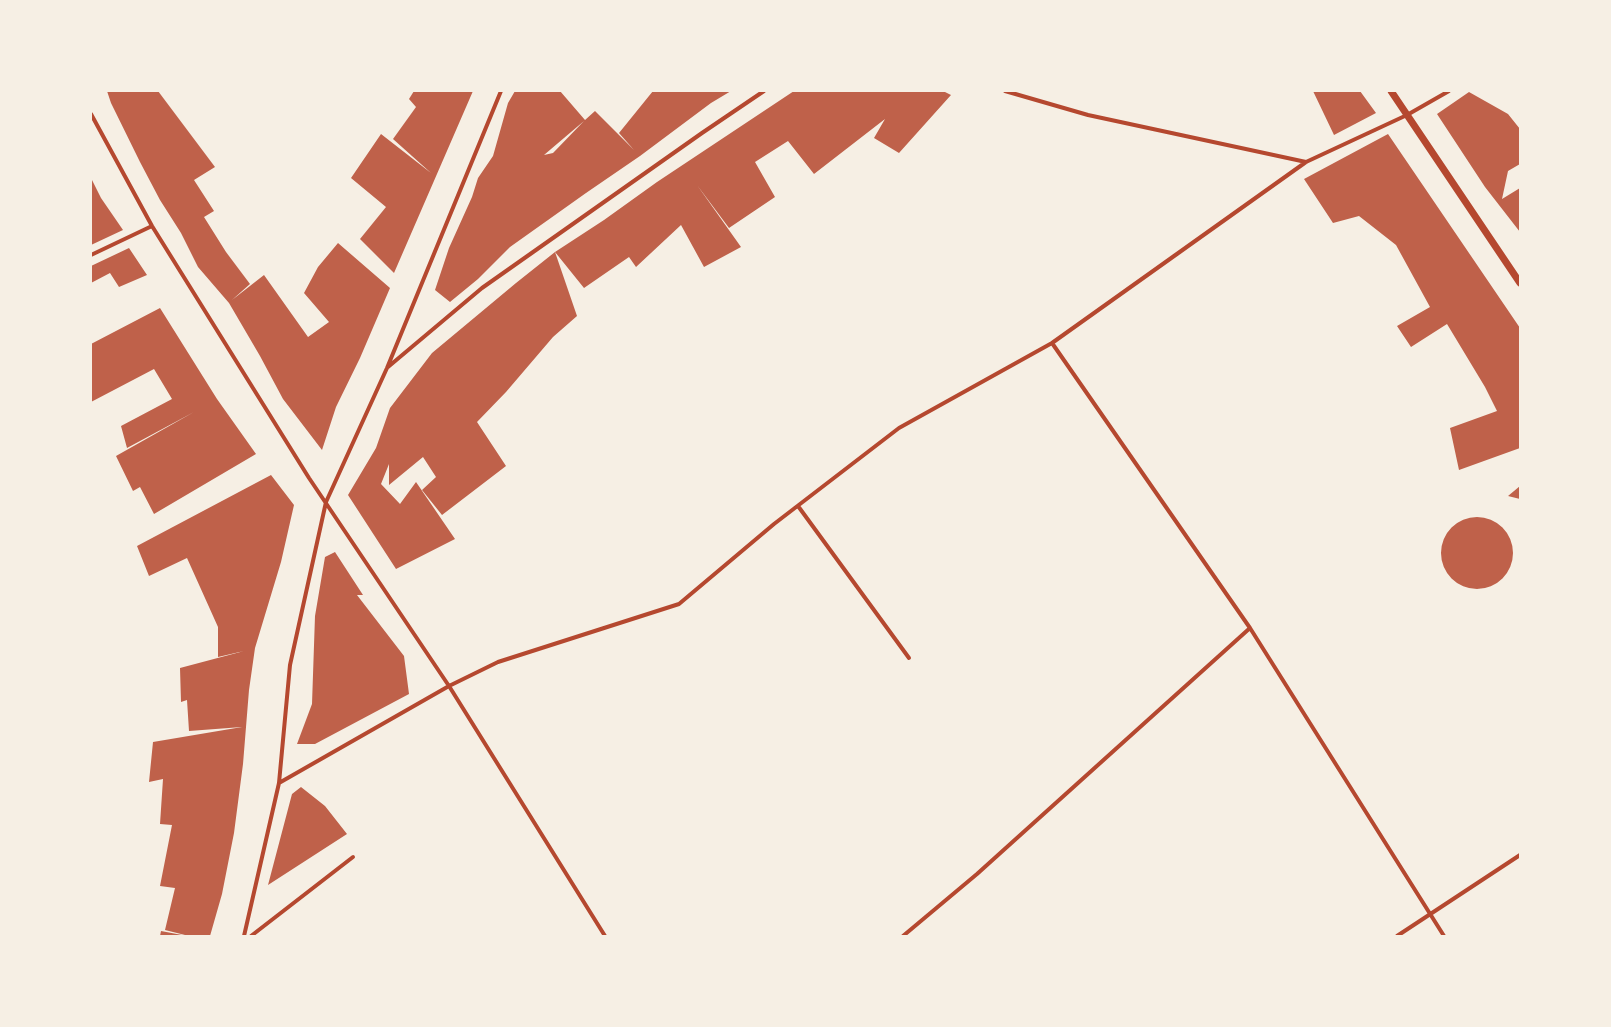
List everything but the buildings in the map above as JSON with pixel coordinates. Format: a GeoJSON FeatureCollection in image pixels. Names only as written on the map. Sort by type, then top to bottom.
{"type":"FeatureCollection","features":[{"type":"Feature","properties":{"kind":"street"},"geometry":{"type":"LineString","coordinates":[[244,936],[280,783],[290,665],[326,502],[387,368],[501,91]]}},
{"type":"Feature","properties":{"kind":"street"},"geometry":{"type":"LineString","coordinates":[[387,368],[482,288],[764,91]]}},
{"type":"Feature","properties":{"kind":"street"},"geometry":{"type":"LineString","coordinates":[[1005,91],[1088,114],[1306,162]]}},
{"type":"Feature","properties":{"kind":"street"},"geometry":{"type":"LineString","coordinates":[[1391,91],[1520,283]]}},
{"type":"Feature","properties":{"kind":"street"},"geometry":{"type":"LineString","coordinates":[[280,783],[449,686],[498,662],[680,604],[774,524],[899,428],[1052,343],[1306,162],[1406,115],[1448,91]]}},
{"type":"Feature","properties":{"kind":"street"},"geometry":{"type":"LineString","coordinates":[[91,114],[152,226],[305,472],[449,686],[604,936]]}},
{"type":"Feature","properties":{"kind":"street"},"geometry":{"type":"LineString","coordinates":[[91,255],[152,226]]}},
{"type":"Feature","properties":{"kind":"street"},"geometry":{"type":"LineString","coordinates":[[1052,343],[1250,628],[1444,936]]}},
{"type":"Feature","properties":{"kind":"street"},"geometry":{"type":"LineString","coordinates":[[798,506],[909,658]]}},
{"type":"Feature","properties":{"kind":"street"},"geometry":{"type":"LineString","coordinates":[[903,936],[977,874],[1250,628]]}},
{"type":"Feature","properties":{"kind":"street"},"geometry":{"type":"LineString","coordinates":[[1397,936],[1520,855]]}},
{"type":"Feature","properties":{"kind":"street"},"geometry":{"type":"LineString","coordinates":[[251,936],[353,857]]}}]}
